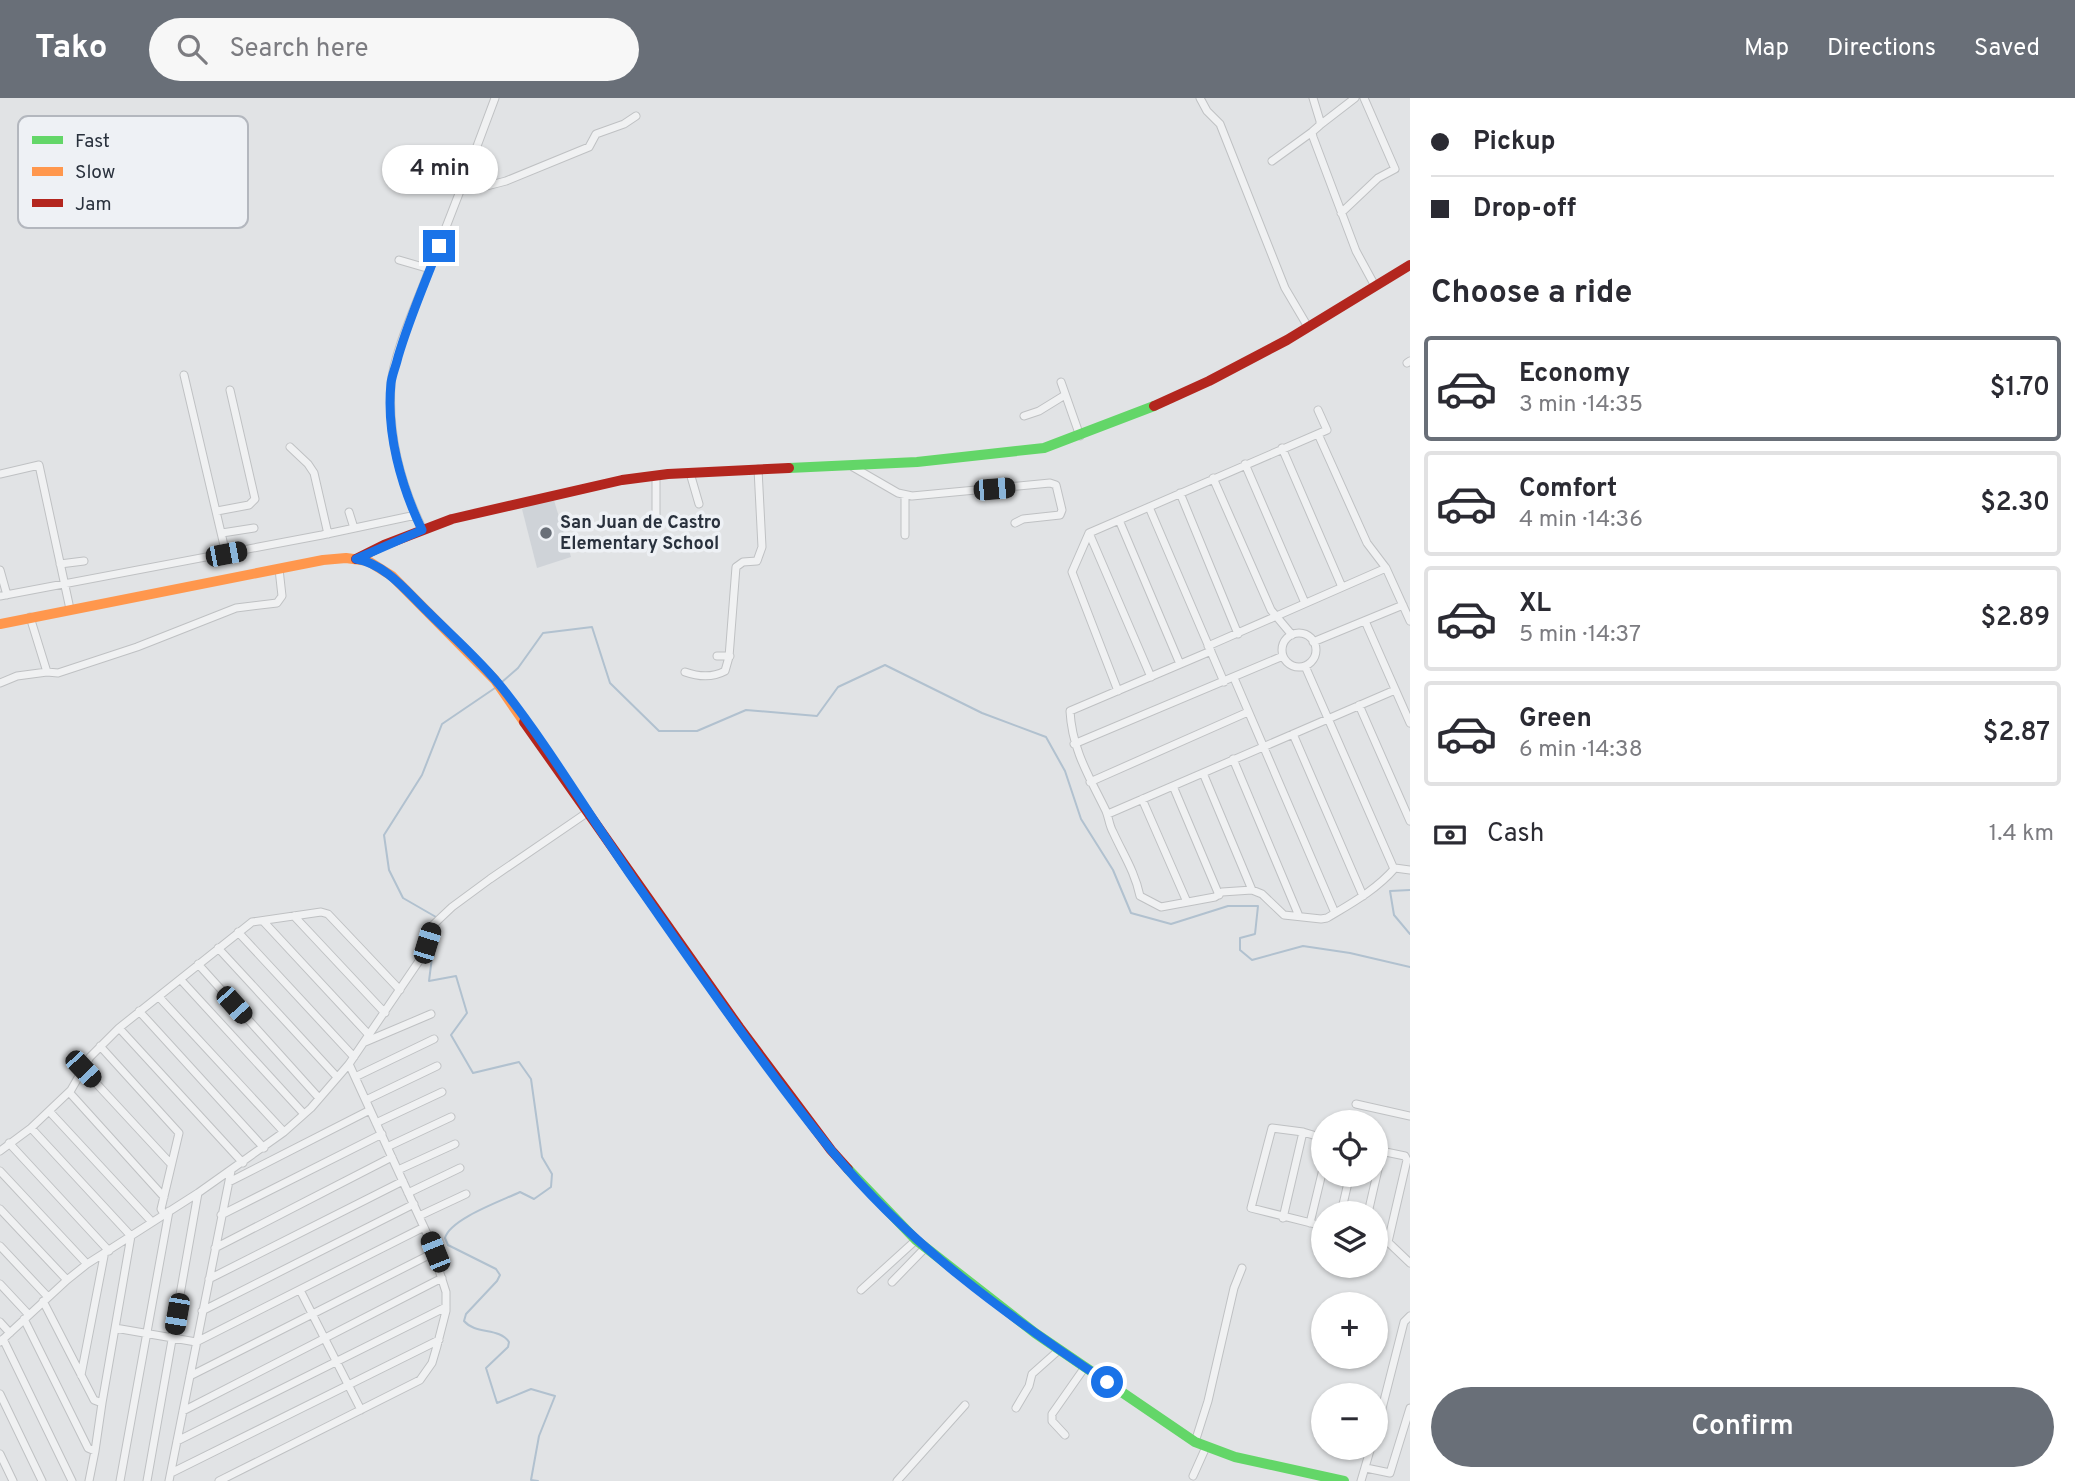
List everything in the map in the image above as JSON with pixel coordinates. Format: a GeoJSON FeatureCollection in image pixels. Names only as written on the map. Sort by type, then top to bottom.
{"type":"FeatureCollection","features":[{"type":"Feature","properties":{"kind":"street"},"geometry":{"type":"LineString","coordinates":[[422,530],[405,489],[398,460],[391,383],[405,332],[495,98]]}},
{"type":"Feature","properties":{"kind":"street"},"geometry":{"type":"LineString","coordinates":[[1200,98],[1220,124],[1285,288],[1308,327]]}},
{"type":"Feature","properties":{"kind":"street"},"geometry":{"type":"LineString","coordinates":[[1313,98],[1320,125]]}},
{"type":"Feature","properties":{"kind":"street"},"geometry":{"type":"LineString","coordinates":[[1272,161],[1355,98]]}},
{"type":"Feature","properties":{"kind":"street"},"geometry":{"type":"LineString","coordinates":[[1341,213],[1378,178],[1395,169],[1363,98]]}},
{"type":"Feature","properties":{"kind":"street"},"geometry":{"type":"LineString","coordinates":[[461,186],[479,188],[506,181],[589,147],[596,134],[624,124],[636,116]]}},
{"type":"Feature","properties":{"kind":"street"},"geometry":{"type":"LineString","coordinates":[[1312,132],[1356,251],[1376,286]]}},
{"type":"Feature","properties":{"kind":"street"},"geometry":{"type":"LineString","coordinates":[[399,260],[430,269]]}},
{"type":"Feature","properties":{"kind":"street"},"geometry":{"type":"LineString","coordinates":[[356,559],[422,530],[487,510],[622,480],[690,473],[853,466],[1030,451],[1130,417],[1209,381],[1308,327],[1410,265]]}},
{"type":"Feature","properties":{"kind":"street"},"geometry":{"type":"LineString","coordinates":[[184,375],[226,554]]}},
{"type":"Feature","properties":{"kind":"street"},"geometry":{"type":"LineString","coordinates":[[1061,382],[1080,436]]}},
{"type":"Feature","properties":{"kind":"street"},"geometry":{"type":"LineString","coordinates":[[217,511],[249,505],[255,499],[230,390]]}},
{"type":"Feature","properties":{"kind":"street"},"geometry":{"type":"LineString","coordinates":[[1024,416],[1039,411],[1065,395]]}},
{"type":"Feature","properties":{"kind":"street"},"geometry":{"type":"LineString","coordinates":[[1118,691],[1072,572],[1089,533],[1327,430],[1318,410]]}},
{"type":"Feature","properties":{"kind":"street"},"geometry":{"type":"LineString","coordinates":[[1318,434],[1367,543],[1385,568],[1410,621]]}},
{"type":"Feature","properties":{"kind":"street"},"geometry":{"type":"LineString","coordinates":[[290,447],[314,473],[328,534]]}},
{"type":"Feature","properties":{"kind":"street"},"geometry":{"type":"LineString","coordinates":[[1282,448],[1342,587]]}},
{"type":"Feature","properties":{"kind":"street"},"geometry":{"type":"LineString","coordinates":[[1245,464],[1305,603]]}},
{"type":"Feature","properties":{"kind":"street"},"geometry":{"type":"LineString","coordinates":[[0,474],[39,465],[70,609]]}},
{"type":"Feature","properties":{"kind":"street"},"geometry":{"type":"LineString","coordinates":[[853,466],[905,495],[1050,483],[1056,485],[1062,510],[1060,515],[1014,523]]}},
{"type":"Feature","properties":{"kind":"street"},"geometry":{"type":"LineString","coordinates":[[685,672],[696,676],[721,674],[725,671],[730,656],[736,567],[743,562],[757,561],[762,547],[758,469]]}},
{"type":"Feature","properties":{"kind":"street"},"geometry":{"type":"LineString","coordinates":[[690,473],[699,504]]}},
{"type":"Feature","properties":{"kind":"street"},"geometry":{"type":"LineString","coordinates":[[656,476],[656,522]]}},
{"type":"Feature","properties":{"kind":"street"},"geometry":{"type":"LineString","coordinates":[[1213,478],[1271,610],[1292,635]]}},
{"type":"Feature","properties":{"kind":"street"},"geometry":{"type":"LineString","coordinates":[[1180,493],[1238,634]]}},
{"type":"Feature","properties":{"kind":"street"},"geometry":{"type":"LineString","coordinates":[[905,495],[905,535]]}},
{"type":"Feature","properties":{"kind":"street"},"geometry":{"type":"LineString","coordinates":[[1149,507],[1224,682]]}},
{"type":"Feature","properties":{"kind":"street"},"geometry":{"type":"LineString","coordinates":[[349,512],[354,528]]}},
{"type":"Feature","properties":{"kind":"street"},"geometry":{"type":"LineString","coordinates":[[0,570],[4,595],[226,554],[415,515]]}},
{"type":"Feature","properties":{"kind":"street"},"geometry":{"type":"LineString","coordinates":[[1119,520],[1180,664]]}},
{"type":"Feature","properties":{"kind":"street"},"geometry":{"type":"LineString","coordinates":[[222,533],[254,528]]}},
{"type":"Feature","properties":{"kind":"street"},"geometry":{"type":"LineString","coordinates":[[1089,533],[1151,677]]}},
{"type":"Feature","properties":{"kind":"street"},"geometry":{"type":"LineString","coordinates":[[0,624],[323,560],[346,558],[368,561],[392,576],[504,691],[739,1027],[831,1150],[920,1244],[1059,1350],[1201,1445],[1247,1460],[1344,1481]]}},
{"type":"Feature","properties":{"kind":"street"},"geometry":{"type":"LineString","coordinates":[[60,564],[84,561]]}},
{"type":"Feature","properties":{"kind":"street"},"geometry":{"type":"LineString","coordinates":[[1385,568],[1238,634],[1180,664],[1070,711],[1074,744],[1090,782],[1108,814],[1111,828],[1136,876],[1139,896],[1161,906],[1215,898],[1222,892],[1252,890],[1262,894],[1284,915],[1321,919],[1363,896],[1394,869]]}},
{"type":"Feature","properties":{"kind":"street"},"geometry":{"type":"LineString","coordinates":[[0,683],[17,676],[58,673],[137,647],[236,608],[276,603],[282,596],[279,569]]}},
{"type":"Feature","properties":{"kind":"street"},"geometry":{"type":"LineString","coordinates":[[1313,642],[1403,605]]}},
{"type":"Feature","properties":{"kind":"street"},"geometry":{"type":"LineString","coordinates":[[30,617],[47,672]]}},
{"type":"Feature","properties":{"kind":"street"},"geometry":{"type":"LineString","coordinates":[[1364,621],[1410,723]]}},
{"type":"Feature","properties":{"kind":"street"},"geometry":{"type":"LineString","coordinates":[[1303,634],[1313,642],[1315,656],[1305,666],[1292,666],[1283,656],[1284,643],[1292,635],[1303,634]]}},
{"type":"Feature","properties":{"kind":"street"},"geometry":{"type":"LineString","coordinates":[[717,656],[730,656]]}},
{"type":"Feature","properties":{"kind":"street"},"geometry":{"type":"LineString","coordinates":[[1074,744],[1283,656]]}},
{"type":"Feature","properties":{"kind":"street"},"geometry":{"type":"LineString","coordinates":[[1305,666],[1394,869]]}},
{"type":"Feature","properties":{"kind":"street"},"geometry":{"type":"LineString","coordinates":[[1234,678],[1335,913]]}},
{"type":"Feature","properties":{"kind":"street"},"geometry":{"type":"LineString","coordinates":[[1108,814],[1395,690]]}},
{"type":"Feature","properties":{"kind":"street"},"geometry":{"type":"LineString","coordinates":[[1359,705],[1410,821]]}},
{"type":"Feature","properties":{"kind":"street"},"geometry":{"type":"LineString","coordinates":[[1090,782],[1248,712]]}},
{"type":"Feature","properties":{"kind":"street"},"geometry":{"type":"LineString","coordinates":[[1293,734],[1363,896]]}},
{"type":"Feature","properties":{"kind":"street"},"geometry":{"type":"LineString","coordinates":[[1233,759],[1299,916]]}},
{"type":"Feature","properties":{"kind":"street"},"geometry":{"type":"LineString","coordinates":[[1203,773],[1252,890]]}},
{"type":"Feature","properties":{"kind":"street"},"geometry":{"type":"LineString","coordinates":[[1173,786],[1219,895]]}},
{"type":"Feature","properties":{"kind":"street"},"geometry":{"type":"LineString","coordinates":[[1142,799],[1187,902]]}},
{"type":"Feature","properties":{"kind":"street"},"geometry":{"type":"LineString","coordinates":[[72,1481],[1,1341],[87,1264],[243,1163],[284,1132],[337,1077],[385,1013],[419,961],[433,925],[452,907],[588,812]]}},
{"type":"Feature","properties":{"kind":"street"},"geometry":{"type":"LineString","coordinates":[[1394,869],[1410,870]]}},
{"type":"Feature","properties":{"kind":"street"},"geometry":{"type":"LineString","coordinates":[[0,1151],[32,1128],[69,1092],[100,1046],[119,1028],[252,922],[321,912],[333,917],[400,990]]}},
{"type":"Feature","properties":{"kind":"street"},"geometry":{"type":"LineString","coordinates":[[294,916],[385,1013]]}},
{"type":"Feature","properties":{"kind":"street"},"geometry":{"type":"LineString","coordinates":[[263,920],[369,1035]]}},
{"type":"Feature","properties":{"kind":"street"},"geometry":{"type":"LineString","coordinates":[[219,1481],[420,1380],[432,1363],[446,1307],[446,1292],[435,1252],[355,1077],[351,1060],[238,932]]}},
{"type":"Feature","properties":{"kind":"street"},"geometry":{"type":"LineString","coordinates":[[218,948],[337,1077]]}},
{"type":"Feature","properties":{"kind":"street"},"geometry":{"type":"LineString","coordinates":[[198,964],[319,1098]]}},
{"type":"Feature","properties":{"kind":"street"},"geometry":{"type":"LineString","coordinates":[[181,980],[303,1114]]}},
{"type":"Feature","properties":{"kind":"street"},"geometry":{"type":"LineString","coordinates":[[159,997],[284,1132]]}},
{"type":"Feature","properties":{"kind":"street"},"geometry":{"type":"LineString","coordinates":[[139,1012],[264,1148]]}},
{"type":"Feature","properties":{"kind":"street"},"geometry":{"type":"LineString","coordinates":[[364,1042],[431,1014]]}},
{"type":"Feature","properties":{"kind":"street"},"geometry":{"type":"LineString","coordinates":[[119,1028],[243,1163]]}},
{"type":"Feature","properties":{"kind":"street"},"geometry":{"type":"LineString","coordinates":[[355,1077],[434,1039]]}},
{"type":"Feature","properties":{"kind":"street"},"geometry":{"type":"LineString","coordinates":[[100,1046],[179,1133],[161,1209],[166,1213]]}},
{"type":"Feature","properties":{"kind":"street"},"geometry":{"type":"LineString","coordinates":[[366,1100],[437,1066]]}},
{"type":"Feature","properties":{"kind":"street"},"geometry":{"type":"LineString","coordinates":[[83,1069],[171,1164]]}},
{"type":"Feature","properties":{"kind":"street"},"geometry":{"type":"LineString","coordinates":[[69,1092],[164,1197]]}},
{"type":"Feature","properties":{"kind":"street"},"geometry":{"type":"LineString","coordinates":[[376,1123],[442,1092]]}},
{"type":"Feature","properties":{"kind":"street"},"geometry":{"type":"LineString","coordinates":[[1356,1104],[1410,1116]]}},
{"type":"Feature","properties":{"kind":"street"},"geometry":{"type":"LineString","coordinates":[[229,1182],[370,1110]]}},
{"type":"Feature","properties":{"kind":"street"},"geometry":{"type":"LineString","coordinates":[[49,1111],[152,1222]]}},
{"type":"Feature","properties":{"kind":"street"},"geometry":{"type":"LineString","coordinates":[[387,1147],[451,1117]]}},
{"type":"Feature","properties":{"kind":"street"},"geometry":{"type":"LineString","coordinates":[[32,1128],[131,1236]]}},
{"type":"Feature","properties":{"kind":"street"},"geometry":{"type":"LineString","coordinates":[[1311,1134],[1272,1128],[1252,1210],[1310,1223],[1319,1187]]}},
{"type":"Feature","properties":{"kind":"street"},"geometry":{"type":"LineString","coordinates":[[1283,1218],[1303,1132]]}},
{"type":"Feature","properties":{"kind":"street"},"geometry":{"type":"LineString","coordinates":[[221,1215],[382,1134]]}},
{"type":"Feature","properties":{"kind":"street"},"geometry":{"type":"LineString","coordinates":[[9,1143],[106,1253]]}},
{"type":"Feature","properties":{"kind":"street"},"geometry":{"type":"LineString","coordinates":[[398,1170],[455,1144]]}},
{"type":"Feature","properties":{"kind":"street"},"geometry":{"type":"LineString","coordinates":[[1388,1153],[1405,1156],[1408,1160],[1388,1242],[1410,1263]]}},
{"type":"Feature","properties":{"kind":"street"},"geometry":{"type":"LineString","coordinates":[[215,1248],[392,1157]]}},
{"type":"Feature","properties":{"kind":"street"},"geometry":{"type":"LineString","coordinates":[[408,1193],[460,1168]]}},
{"type":"Feature","properties":{"kind":"street"},"geometry":{"type":"LineString","coordinates":[[0,1171],[87,1264]]}},
{"type":"Feature","properties":{"kind":"street"},"geometry":{"type":"LineString","coordinates":[[170,1477],[231,1171]]}},
{"type":"Feature","properties":{"kind":"street"},"geometry":{"type":"LineString","coordinates":[[209,1279],[403,1181]]}},
{"type":"Feature","properties":{"kind":"street"},"geometry":{"type":"LineString","coordinates":[[147,1481],[198,1193]]}},
{"type":"Feature","properties":{"kind":"street"},"geometry":{"type":"LineString","coordinates":[[419,1216],[466,1194]]}},
{"type":"Feature","properties":{"kind":"street"},"geometry":{"type":"LineString","coordinates":[[202,1311],[414,1204]]}},
{"type":"Feature","properties":{"kind":"street"},"geometry":{"type":"LineString","coordinates":[[0,1209],[67,1280]]}},
{"type":"Feature","properties":{"kind":"street"},"geometry":{"type":"LineString","coordinates":[[120,1481],[166,1213]]}},
{"type":"Feature","properties":{"kind":"street"},"geometry":{"type":"LineString","coordinates":[[115,1328],[197,1342],[424,1227]]}},
{"type":"Feature","properties":{"kind":"street"},"geometry":{"type":"LineString","coordinates":[[89,1481],[131,1236]]}},
{"type":"Feature","properties":{"kind":"street"},"geometry":{"type":"LineString","coordinates":[[891,1282],[920,1244]]}},
{"type":"Feature","properties":{"kind":"street"},"geometry":{"type":"LineString","coordinates":[[861,1290],[920,1244]]}},
{"type":"Feature","properties":{"kind":"street"},"geometry":{"type":"LineString","coordinates":[[0,1246],[45,1299],[94,1400],[102,1403]]}},
{"type":"Feature","properties":{"kind":"street"},"geometry":{"type":"LineString","coordinates":[[190,1376],[435,1252]]}},
{"type":"Feature","properties":{"kind":"street"},"geometry":{"type":"LineString","coordinates":[[81,1376],[106,1253]]}},
{"type":"Feature","properties":{"kind":"street"},"geometry":{"type":"LineString","coordinates":[[1193,1476],[1234,1288],[1242,1268]]}},
{"type":"Feature","properties":{"kind":"street"},"geometry":{"type":"LineString","coordinates":[[183,1412],[442,1278]]}},
{"type":"Feature","properties":{"kind":"street"},"geometry":{"type":"LineString","coordinates":[[0,1284],[27,1317],[88,1448],[95,1451]]}},
{"type":"Feature","properties":{"kind":"street"},"geometry":{"type":"LineString","coordinates":[[300,1290],[361,1410]]}},
{"type":"Feature","properties":{"kind":"street"},"geometry":{"type":"LineString","coordinates":[[177,1441],[446,1307]]}},
{"type":"Feature","properties":{"kind":"street"},"geometry":{"type":"LineString","coordinates":[[1388,1385],[1404,1322],[1410,1316]]}},
{"type":"Feature","properties":{"kind":"street"},"geometry":{"type":"LineString","coordinates":[[0,1322],[10,1332]]}},
{"type":"Feature","properties":{"kind":"street"},"geometry":{"type":"LineString","coordinates":[[170,1477],[439,1340]]}},
{"type":"Feature","properties":{"kind":"street"},"geometry":{"type":"LineString","coordinates":[[1016,1408],[1032,1374],[1059,1350]]}},
{"type":"Feature","properties":{"kind":"street"},"geometry":{"type":"LineString","coordinates":[[1065,1435],[1052,1421],[1052,1414],[1084,1367]]}},
{"type":"Feature","properties":{"kind":"street"},"geometry":{"type":"LineString","coordinates":[[0,1394],[42,1481]]}},
{"type":"Feature","properties":{"kind":"street"},"geometry":{"type":"LineString","coordinates":[[897,1481],[965,1405]]}},
{"type":"Feature","properties":{"kind":"street"},"geometry":{"type":"LineString","coordinates":[[1366,1468],[1390,1472],[1410,1412]]}},
{"type":"Feature","properties":{"kind":"street"},"geometry":{"type":"LineString","coordinates":[[1401,1442],[1410,1445]]}},
{"type":"Feature","properties":{"kind":"street"},"geometry":{"type":"LineString","coordinates":[[0,1454],[13,1481]]}},
{"type":"Feature","properties":{"kind":"street"},"geometry":{"type":"LineString","coordinates":[[1361,1481],[1368,1460]]}},
{"type":"Feature","properties":{"kind":"shaded area","name":"San Juan de Castro Elementary School"},"geometry":{"type":"Polygon","coordinates":[[[553,497],[571,557],[537,568],[522,509],[553,497]]]}},
{"type":"Feature","properties":{"kind":"waterway"},"geometry":{"type":"LineString","coordinates":[[502,682],[518,668],[543,633],[592,627],[610,683],[659,731],[697,731],[746,710],[817,716],[838,687],[885,665],[982,713],[1046,737],[1065,771],[1081,819],[1113,870],[1131,913],[1171,924],[1228,906],[1258,906],[1255,934],[1240,938],[1240,950],[1252,960],[1303,946],[1350,953],[1410,967]]}},
{"type":"Feature","properties":{"kind":"waterway"},"geometry":{"type":"LineString","coordinates":[[436,917],[403,898],[389,870],[384,835],[422,775],[442,724],[495,688]]}},
{"type":"Feature","properties":{"kind":"waterway"},"geometry":{"type":"LineString","coordinates":[[1410,890],[1390,891],[1394,915],[1410,934]]}},
{"type":"Feature","properties":{"kind":"waterway"},"geometry":{"type":"LineString","coordinates":[[436,926],[429,981],[456,976],[467,1013],[451,1035],[473,1073],[519,1062],[531,1079],[542,1157],[552,1174],[551,1187],[534,1199],[520,1192],[501,1200],[466,1217],[456,1224],[445,1238],[448,1245],[496,1269],[500,1275],[466,1314],[464,1321],[475,1328],[499,1334],[509,1342],[508,1347],[486,1368],[497,1403],[531,1389],[555,1396],[539,1436],[531,1480],[538,1481]]}},
{"type":"Feature","properties":{"kind":"traffic: fast"},"geometry":{"type":"LineString","coordinates":[[789,468],[917,462],[1044,448],[1154,406]]}},
{"type":"Feature","properties":{"kind":"traffic: fast"},"geometry":{"type":"LineString","coordinates":[[848,1169],[916,1240],[1035,1333],[1195,1442],[1235,1457],[1344,1481]]}},
{"type":"Feature","properties":{"kind":"traffic: slow"},"geometry":{"type":"LineString","coordinates":[[0,624],[323,560],[346,558],[368,561],[392,576],[495,680],[524,722]]}},
{"type":"Feature","properties":{"kind":"traffic: jam"},"geometry":{"type":"LineString","coordinates":[[1154,406],[1287,340],[1410,265]]}},
{"type":"Feature","properties":{"kind":"traffic: jam"},"geometry":{"type":"LineString","coordinates":[[356,559],[384,545],[452,519],[622,480],[668,474],[789,468]]}},
{"type":"Feature","properties":{"kind":"traffic: jam"},"geometry":{"type":"LineString","coordinates":[[524,722],[739,1027],[848,1169]]}},
{"type":"Feature","properties":{"kind":"place","name":"San Juan de Castro Elementary School"},"geometry":{"type":"Point","coordinates":[546,533]}},
{"type":"Feature","properties":{"kind":"route"},"geometry":{"type":"LineString","coordinates":[[439,246],[405,332],[391,383],[391,409],[398,460],[405,489],[422,530],[356,559],[368,561],[392,576],[504,691],[739,1027],[831,1150],[887,1212],[950,1269],[1107,1382]]}}]}
